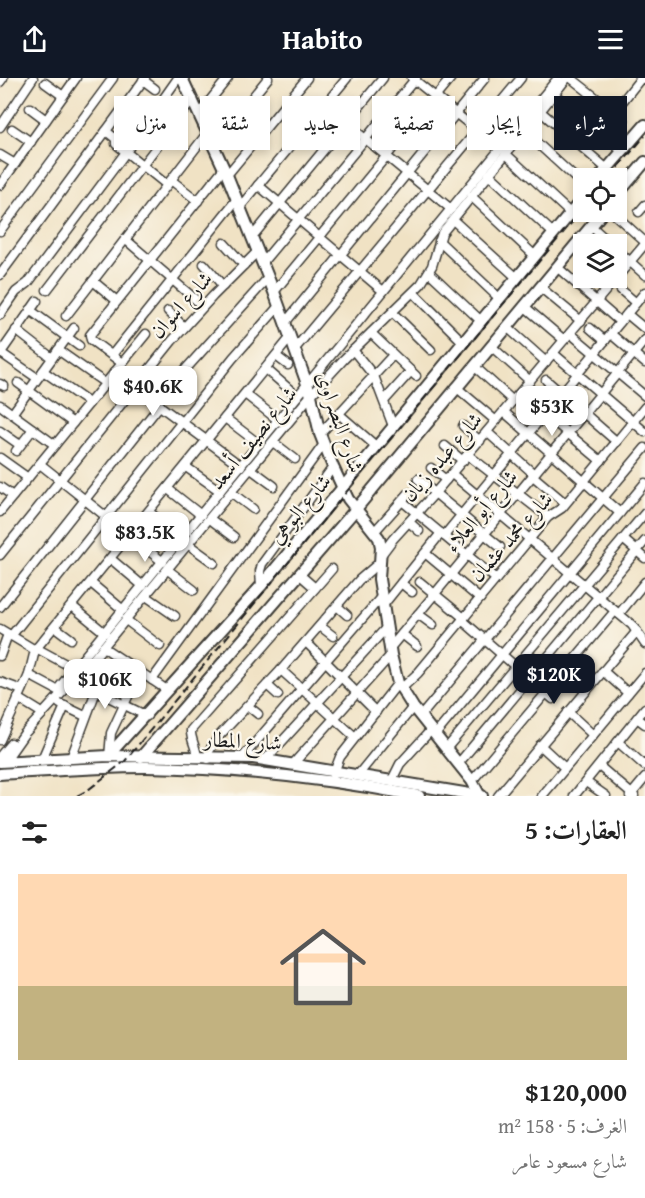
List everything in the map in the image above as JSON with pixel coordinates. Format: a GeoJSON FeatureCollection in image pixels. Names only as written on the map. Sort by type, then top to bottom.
{"type":"FeatureCollection","features":[{"type":"Feature","properties":{"kind":"street"},"geometry":{"type":"LineString","coordinates":[[0,82],[3,78]]}},
{"type":"Feature","properties":{"kind":"street"},"geometry":{"type":"LineString","coordinates":[[0,127],[33,78]]}},
{"type":"Feature","properties":{"kind":"street"},"geometry":{"type":"LineString","coordinates":[[0,185],[76,78]]}},
{"type":"Feature","properties":{"kind":"street"},"geometry":{"type":"LineString","coordinates":[[0,231],[113,78]]}},
{"type":"Feature","properties":{"kind":"street"},"geometry":{"type":"LineString","coordinates":[[214,96],[228,78]]}},
{"type":"Feature","properties":{"kind":"street"},"geometry":{"type":"LineString","coordinates":[[253,96],[268,78]]}},
{"type":"Feature","properties":{"kind":"street"},"geometry":{"type":"LineString","coordinates":[[122,363],[90,338],[198,201],[307,78]]}},
{"type":"Feature","properties":{"kind":"street"},"geometry":{"type":"LineString","coordinates":[[332,96],[347,78]]}},
{"type":"Feature","properties":{"kind":"street"},"geometry":{"type":"LineString","coordinates":[[360,106],[383,78]]}},
{"type":"Feature","properties":{"kind":"street"},"geometry":{"type":"LineString","coordinates":[[438,96],[451,78]]}},
{"type":"Feature","properties":{"kind":"street"},"geometry":{"type":"LineString","coordinates":[[285,322],[485,78]]}},
{"type":"Feature","properties":{"kind":"street"},"geometry":{"type":"LineString","coordinates":[[506,96],[521,78]]}},
{"type":"Feature","properties":{"kind":"street","name":"شارع نصيف أسعد"},"geometry":{"type":"LineString","coordinates":[[186,541],[201,515],[220,491],[451,209],[503,151],[558,78]]}},
{"type":"Feature","properties":{"kind":"street","name":"شارع نصيف أسعد"},"geometry":{"type":"LineString","coordinates":[[542,109],[567,78]]}},
{"type":"Feature","properties":{"kind":"street"},"geometry":{"type":"LineString","coordinates":[[571,78],[594,96]]}},
{"type":"Feature","properties":{"kind":"street"},"geometry":{"type":"LineString","coordinates":[[627,97],[643,78]]}},
{"type":"Feature","properties":{"kind":"street"},"geometry":{"type":"LineString","coordinates":[[132,96],[144,79],[154,89]]}},
{"type":"Feature","properties":{"kind":"street"},"geometry":{"type":"LineString","coordinates":[[0,315],[15,292],[28,283],[184,79]]}},
{"type":"Feature","properties":{"kind":"street","name":"شارع البصراوى"},"geometry":{"type":"LineString","coordinates":[[184,79],[200,113]]}},
{"type":"Feature","properties":{"kind":"street"},"geometry":{"type":"LineString","coordinates":[[262,263],[414,79],[434,96]]}},
{"type":"Feature","properties":{"kind":"street"},"geometry":{"type":"LineString","coordinates":[[45,84],[63,96]]}},
{"type":"Feature","properties":{"kind":"street"},"geometry":{"type":"LineString","coordinates":[[554,94],[622,151]]}},
{"type":"Feature","properties":{"kind":"street"},"geometry":{"type":"LineString","coordinates":[[46,290],[193,99]]}},
{"type":"Feature","properties":{"kind":"street"},"geometry":{"type":"LineString","coordinates":[[30,108],[46,120]]}},
{"type":"Feature","properties":{"kind":"street"},"geometry":{"type":"LineString","coordinates":[[542,113],[606,168]]}},
{"type":"Feature","properties":{"kind":"street"},"geometry":{"type":"LineString","coordinates":[[456,114],[467,123]]}},
{"type":"Feature","properties":{"kind":"street"},"geometry":{"type":"LineString","coordinates":[[0,275],[114,120]]}},
{"type":"Feature","properties":{"kind":"street"},"geometry":{"type":"LineString","coordinates":[[608,168],[645,125]]}},
{"type":"Feature","properties":{"kind":"street"},"geometry":{"type":"LineString","coordinates":[[12,129],[31,142]]}},
{"type":"Feature","properties":{"kind":"street"},"geometry":{"type":"LineString","coordinates":[[106,131],[116,139],[116,144],[142,165],[198,201]]}},
{"type":"Feature","properties":{"kind":"street"},"geometry":{"type":"LineString","coordinates":[[360,135],[451,209]]}},
{"type":"Feature","properties":{"kind":"street"},"geometry":{"type":"LineString","coordinates":[[66,316],[200,142]]}},
{"type":"Feature","properties":{"kind":"street"},"geometry":{"type":"LineString","coordinates":[[294,350],[467,143]]}},
{"type":"Feature","properties":{"kind":"street"},"geometry":{"type":"LineString","coordinates":[[542,148],[573,176]]}},
{"type":"Feature","properties":{"kind":"street","name":"شارع البصراوى"},"geometry":{"type":"LineString","coordinates":[[216,150],[274,292],[311,395],[322,439],[342,488],[379,538],[381,558],[379,579],[390,651],[400,686],[412,707],[472,781],[481,796]]}},
{"type":"Feature","properties":{"kind":"street"},"geometry":{"type":"LineString","coordinates":[[112,355],[173,279],[287,150]]}},
{"type":"Feature","properties":{"kind":"street"},"geometry":{"type":"LineString","coordinates":[[252,237],[324,150]]}},
{"type":"Feature","properties":{"kind":"street"},"geometry":{"type":"LineString","coordinates":[[274,292],[393,150]]}},
{"type":"Feature","properties":{"kind":"street"},"geometry":{"type":"LineString","coordinates":[[503,151],[570,213]]}},
{"type":"Feature","properties":{"kind":"street","name":"شارع نصيف أسعد"},"geometry":{"type":"LineString","coordinates":[[2,760],[104,647],[146,596],[165,566],[186,541],[210,519],[311,395],[353,350],[414,293],[429,272],[439,241],[489,174],[503,151]]}},
{"type":"Feature","properties":{"kind":"street"},"geometry":{"type":"LineString","coordinates":[[0,155],[15,164]]}},
{"type":"Feature","properties":{"kind":"street"},"geometry":{"type":"LineString","coordinates":[[627,183],[645,162]]}},
{"type":"Feature","properties":{"kind":"street"},"geometry":{"type":"LineString","coordinates":[[489,174],[553,233]]}},
{"type":"Feature","properties":{"kind":"street"},"geometry":{"type":"LineString","coordinates":[[258,185],[383,291]]}},
{"type":"Feature","properties":{"kind":"street"},"geometry":{"type":"LineString","coordinates":[[471,196],[534,255]]}},
{"type":"Feature","properties":{"kind":"street","name":"شارع البوهي"},"geometry":{"type":"LineString","coordinates":[[108,756],[147,716],[167,690],[261,586],[573,210]]}},
{"type":"Feature","properties":{"kind":"street"},"geometry":{"type":"LineString","coordinates":[[453,220],[516,277]]}},
{"type":"Feature","properties":{"kind":"street","name":"شارع البوهي"},"geometry":{"type":"LineString","coordinates":[[584,234],[594,222]]}},
{"type":"Feature","properties":{"kind":"street"},"geometry":{"type":"LineString","coordinates":[[623,222],[645,243]]}},
{"type":"Feature","properties":{"kind":"street"},"geometry":{"type":"LineString","coordinates":[[591,226],[600,234]]}},
{"type":"Feature","properties":{"kind":"street"},"geometry":{"type":"LineString","coordinates":[[125,239],[203,306]]}},
{"type":"Feature","properties":{"kind":"street"},"geometry":{"type":"LineString","coordinates":[[439,241],[499,298]]}},
{"type":"Feature","properties":{"kind":"street"},"geometry":{"type":"LineString","coordinates":[[224,243],[244,265]]}},
{"type":"Feature","properties":{"kind":"street","name":"شارع عبده زيان"},"geometry":{"type":"LineString","coordinates":[[627,265],[645,243]]}},
{"type":"Feature","properties":{"kind":"street","name":"شارع البوهي"},"geometry":{"type":"LineString","coordinates":[[141,757],[356,509],[573,247]]}},
{"type":"Feature","properties":{"kind":"street","name":"شارع اسوان"},"geometry":{"type":"LineString","coordinates":[[0,555],[184,327],[258,251]]}},
{"type":"Feature","properties":{"kind":"street"},"geometry":{"type":"LineString","coordinates":[[627,259],[645,275]]}},
{"type":"Feature","properties":{"kind":"street"},"geometry":{"type":"LineString","coordinates":[[204,264],[223,286]]}},
{"type":"Feature","properties":{"kind":"street"},"geometry":{"type":"LineString","coordinates":[[557,267],[620,322]]}},
{"type":"Feature","properties":{"kind":"street"},"geometry":{"type":"LineString","coordinates":[[429,272],[480,320]]}},
{"type":"Feature","properties":{"kind":"street"},"geometry":{"type":"LineString","coordinates":[[0,607],[158,404],[268,278]]}},
{"type":"Feature","properties":{"kind":"street"},"geometry":{"type":"LineString","coordinates":[[93,281],[117,302]]}},
{"type":"Feature","properties":{"kind":"street"},"geometry":{"type":"LineString","coordinates":[[540,287],[581,321]]}},
{"type":"Feature","properties":{"kind":"street","name":"شارع عبده زيان"},"geometry":{"type":"LineString","coordinates":[[203,759],[213,743],[381,558],[393,539],[480,441],[597,302],[606,288]]}},
{"type":"Feature","properties":{"kind":"street"},"geometry":{"type":"LineString","coordinates":[[621,290],[636,303]]}},
{"type":"Feature","properties":{"kind":"street"},"geometry":{"type":"LineString","coordinates":[[414,293],[463,342]]}},
{"type":"Feature","properties":{"kind":"street"},"geometry":{"type":"LineString","coordinates":[[242,758],[325,661],[401,583],[425,553],[461,515],[644,293]]}},
{"type":"Feature","properties":{"kind":"street"},"geometry":{"type":"LineString","coordinates":[[37,301],[0,354],[89,403]]}},
{"type":"Feature","properties":{"kind":"street"},"geometry":{"type":"LineString","coordinates":[[0,656],[10,635],[237,353],[279,306]]}},
{"type":"Feature","properties":{"kind":"street"},"geometry":{"type":"LineString","coordinates":[[524,306],[594,354],[645,396]]}},
{"type":"Feature","properties":{"kind":"street"},"geometry":{"type":"LineString","coordinates":[[30,310],[79,346]]}},
{"type":"Feature","properties":{"kind":"street"},"geometry":{"type":"LineString","coordinates":[[168,311],[184,327]]}},
{"type":"Feature","properties":{"kind":"street"},"geometry":{"type":"LineString","coordinates":[[393,313],[430,350]]}},
{"type":"Feature","properties":{"kind":"street"},"geometry":{"type":"LineString","coordinates":[[627,314],[645,329]]}},
{"type":"Feature","properties":{"kind":"street"},"geometry":{"type":"LineString","coordinates":[[507,327],[546,362]]}},
{"type":"Feature","properties":{"kind":"street"},"geometry":{"type":"LineString","coordinates":[[12,414],[74,328]]}},
{"type":"Feature","properties":{"kind":"street"},"geometry":{"type":"LineString","coordinates":[[590,328],[645,363]]}},
{"type":"Feature","properties":{"kind":"street"},"geometry":{"type":"LineString","coordinates":[[16,330],[52,358]]}},
{"type":"Feature","properties":{"kind":"street"},"geometry":{"type":"LineString","coordinates":[[371,333],[413,374],[384,401]]}},
{"type":"Feature","properties":{"kind":"street"},"geometry":{"type":"LineString","coordinates":[[0,512],[146,334]]}},
{"type":"Feature","properties":{"kind":"street"},"geometry":{"type":"LineString","coordinates":[[0,740],[3,726],[29,675],[36,649],[290,338]]}},
{"type":"Feature","properties":{"kind":"street","name":"شارع أبو العلاء"},"geometry":{"type":"LineString","coordinates":[[293,764],[357,693],[434,594],[645,340]]}},
{"type":"Feature","properties":{"kind":"street"},"geometry":{"type":"LineString","coordinates":[[491,346],[530,381]]}},
{"type":"Feature","properties":{"kind":"street"},"geometry":{"type":"LineString","coordinates":[[58,350],[105,383]]}},
{"type":"Feature","properties":{"kind":"street"},"geometry":{"type":"LineString","coordinates":[[353,350],[374,376],[393,426]]}},
{"type":"Feature","properties":{"kind":"street"},"geometry":{"type":"LineString","coordinates":[[553,353],[645,432]]}},
{"type":"Feature","properties":{"kind":"street"},"geometry":{"type":"LineString","coordinates":[[152,680],[339,414],[393,355]]}},
{"type":"Feature","properties":{"kind":"street"},"geometry":{"type":"LineString","coordinates":[[276,356],[288,365]]}},
{"type":"Feature","properties":{"kind":"street"},"geometry":{"type":"LineString","coordinates":[[474,366],[513,401]]}},
{"type":"Feature","properties":{"kind":"street"},"geometry":{"type":"LineString","coordinates":[[266,369],[297,396]]}},
{"type":"Feature","properties":{"kind":"street"},"geometry":{"type":"LineString","coordinates":[[114,372],[241,466]]}},
{"type":"Feature","properties":{"kind":"street"},"geometry":{"type":"LineString","coordinates":[[546,380],[617,442]]}},
{"type":"Feature","properties":{"kind":"street"},"geometry":{"type":"LineString","coordinates":[[18,383],[73,423]]}},
{"type":"Feature","properties":{"kind":"street"},"geometry":{"type":"LineString","coordinates":[[456,387],[496,421]]}},
{"type":"Feature","properties":{"kind":"street"},"geometry":{"type":"LineString","coordinates":[[520,393],[601,461]]}},
{"type":"Feature","properties":{"kind":"street"},"geometry":{"type":"LineString","coordinates":[[245,394],[278,420]]}},
{"type":"Feature","properties":{"kind":"street"},"geometry":{"type":"LineString","coordinates":[[0,405],[55,445]]}},
{"type":"Feature","properties":{"kind":"street","name":"شارع محمد عثمان"},"geometry":{"type":"LineString","coordinates":[[333,776],[340,757],[376,712],[400,686],[418,673],[548,518],[556,513],[584,482],[645,407]]}},
{"type":"Feature","properties":{"kind":"street"},"geometry":{"type":"LineString","coordinates":[[504,412],[620,513]]}},
{"type":"Feature","properties":{"kind":"street"},"geometry":{"type":"LineString","coordinates":[[339,414],[377,447]]}},
{"type":"Feature","properties":{"kind":"street"},"geometry":{"type":"LineString","coordinates":[[225,418],[259,444]]}},
{"type":"Feature","properties":{"kind":"street"},"geometry":{"type":"LineString","coordinates":[[463,426],[480,441]]}},
{"type":"Feature","properties":{"kind":"street"},"geometry":{"type":"LineString","coordinates":[[0,431],[18,448],[33,429]]}},
{"type":"Feature","properties":{"kind":"street"},"geometry":{"type":"LineString","coordinates":[[487,432],[565,503]]}},
{"type":"Feature","properties":{"kind":"street"},"geometry":{"type":"LineString","coordinates":[[273,442],[295,459]]}},
{"type":"Feature","properties":{"kind":"street"},"geometry":{"type":"LineString","coordinates":[[445,446],[494,476],[548,518]]}},
{"type":"Feature","properties":{"kind":"street"},"geometry":{"type":"LineString","coordinates":[[420,717],[645,448]]}},
{"type":"Feature","properties":{"kind":"street"},"geometry":{"type":"LineString","coordinates":[[0,458],[28,478]]}},
{"type":"Feature","properties":{"kind":"street"},"geometry":{"type":"LineString","coordinates":[[40,464],[194,590]]}},
{"type":"Feature","properties":{"kind":"street"},"geometry":{"type":"LineString","coordinates":[[186,466],[220,491]]}},
{"type":"Feature","properties":{"kind":"street"},"geometry":{"type":"LineString","coordinates":[[261,586],[262,564],[333,466]]}},
{"type":"Feature","properties":{"kind":"street"},"geometry":{"type":"LineString","coordinates":[[431,468],[478,495],[617,612],[645,644]]}},
{"type":"Feature","properties":{"kind":"street"},"geometry":{"type":"LineString","coordinates":[[251,469],[274,486]]}},
{"type":"Feature","properties":{"kind":"street"},"geometry":{"type":"LineString","coordinates":[[418,479],[500,548]]}},
{"type":"Feature","properties":{"kind":"street"},"geometry":{"type":"LineString","coordinates":[[0,487],[13,496]]}},
{"type":"Feature","properties":{"kind":"street"},"geometry":{"type":"LineString","coordinates":[[392,780],[400,764],[433,732],[502,654],[620,513],[644,488]]}},
{"type":"Feature","properties":{"kind":"street"},"geometry":{"type":"LineString","coordinates":[[168,489],[201,515]]}},
{"type":"Feature","properties":{"kind":"street"},"geometry":{"type":"LineString","coordinates":[[232,493],[253,509]]}},
{"type":"Feature","properties":{"kind":"street"},"geometry":{"type":"LineString","coordinates":[[375,531],[409,493]]}},
{"type":"Feature","properties":{"kind":"street"},"geometry":{"type":"LineString","coordinates":[[402,501],[496,579]]}},
{"type":"Feature","properties":{"kind":"street"},"geometry":{"type":"LineString","coordinates":[[149,512],[214,563]]}},
{"type":"Feature","properties":{"kind":"street"},"geometry":{"type":"LineString","coordinates":[[446,749],[645,513]]}},
{"type":"Feature","properties":{"kind":"street"},"geometry":{"type":"LineString","coordinates":[[210,519],[234,537]]}},
{"type":"Feature","properties":{"kind":"street"},"geometry":{"type":"LineString","coordinates":[[409,522],[419,531]]}},
{"type":"Feature","properties":{"kind":"street"},"geometry":{"type":"LineString","coordinates":[[623,539],[645,558]]}},
{"type":"Feature","properties":{"kind":"street"},"geometry":{"type":"LineString","coordinates":[[458,764],[645,541]]}},
{"type":"Feature","properties":{"kind":"street"},"geometry":{"type":"LineString","coordinates":[[425,553],[480,599]]}},
{"type":"Feature","properties":{"kind":"street"},"geometry":{"type":"LineString","coordinates":[[111,559],[143,586]]}},
{"type":"Feature","properties":{"kind":"street","name":"شارع نصيف أسعد"},"geometry":{"type":"LineString","coordinates":[[2,760],[39,711],[143,586],[165,566]]}},
{"type":"Feature","properties":{"kind":"street"},"geometry":{"type":"LineString","coordinates":[[203,759],[191,736],[191,730],[332,569]]}},
{"type":"Feature","properties":{"kind":"street"},"geometry":{"type":"LineString","coordinates":[[299,574],[315,588]]}},
{"type":"Feature","properties":{"kind":"street"},"geometry":{"type":"LineString","coordinates":[[420,582],[550,696]]}},
{"type":"Feature","properties":{"kind":"street"},"geometry":{"type":"LineString","coordinates":[[472,781],[550,696],[617,612],[645,582]]}},
{"type":"Feature","properties":{"kind":"street"},"geometry":{"type":"LineString","coordinates":[[91,583],[123,610]]}},
{"type":"Feature","properties":{"kind":"street"},"geometry":{"type":"LineString","coordinates":[[401,583],[412,592]]}},
{"type":"Feature","properties":{"kind":"street"},"geometry":{"type":"LineString","coordinates":[[146,596],[175,616]]}},
{"type":"Feature","properties":{"kind":"street"},"geometry":{"type":"LineString","coordinates":[[72,606],[105,633]]}},
{"type":"Feature","properties":{"kind":"street"},"geometry":{"type":"LineString","coordinates":[[337,606],[348,615]]}},
{"type":"Feature","properties":{"kind":"street"},"geometry":{"type":"LineString","coordinates":[[418,614],[433,625]]}},
{"type":"Feature","properties":{"kind":"street"},"geometry":{"type":"LineString","coordinates":[[126,620],[160,646]]}},
{"type":"Feature","properties":{"kind":"street"},"geometry":{"type":"LineString","coordinates":[[320,626],[333,636]]}},
{"type":"Feature","properties":{"kind":"street"},"geometry":{"type":"LineString","coordinates":[[498,796],[603,671],[645,626]]}},
{"type":"Feature","properties":{"kind":"street"},"geometry":{"type":"LineString","coordinates":[[55,627],[71,639]]}},
{"type":"Feature","properties":{"kind":"street"},"geometry":{"type":"LineString","coordinates":[[265,759],[387,627]]}},
{"type":"Feature","properties":{"kind":"street"},"geometry":{"type":"LineString","coordinates":[[0,629],[75,669]]}},
{"type":"Feature","properties":{"kind":"street"},"geometry":{"type":"LineString","coordinates":[[402,634],[417,646]]}},
{"type":"Feature","properties":{"kind":"street"},"geometry":{"type":"LineString","coordinates":[[306,642],[376,712]]}},
{"type":"Feature","properties":{"kind":"street"},"geometry":{"type":"LineString","coordinates":[[104,647],[167,690]]}},
{"type":"Feature","properties":{"kind":"street"},"geometry":{"type":"LineString","coordinates":[[71,758],[105,667]]}},
{"type":"Feature","properties":{"kind":"street"},"geometry":{"type":"LineString","coordinates":[[281,670],[355,737]]}},
{"type":"Feature","properties":{"kind":"street"},"geometry":{"type":"LineString","coordinates":[[603,671],[628,693]]}},
{"type":"Feature","properties":{"kind":"street"},"geometry":{"type":"LineString","coordinates":[[542,796],[645,673]]}},
{"type":"Feature","properties":{"kind":"street"},"geometry":{"type":"LineString","coordinates":[[29,675],[57,690]]}},
{"type":"Feature","properties":{"kind":"street"},"geometry":{"type":"LineString","coordinates":[[74,680],[147,716]]}},
{"type":"Feature","properties":{"kind":"street"},"geometry":{"type":"LineString","coordinates":[[0,682],[20,694],[39,711]]}},
{"type":"Feature","properties":{"kind":"street"},"geometry":{"type":"LineString","coordinates":[[267,685],[278,695]]}},
{"type":"Feature","properties":{"kind":"street"},"geometry":{"type":"LineString","coordinates":[[110,769],[108,756],[111,733],[132,688]]}},
{"type":"Feature","properties":{"kind":"street"},"geometry":{"type":"LineString","coordinates":[[55,701],[86,716]]}},
{"type":"Feature","properties":{"kind":"street"},"geometry":{"type":"LineString","coordinates":[[42,759],[64,706]]}},
{"type":"Feature","properties":{"kind":"street"},"geometry":{"type":"LineString","coordinates":[[248,706],[258,714]]}},
{"type":"Feature","properties":{"kind":"street"},"geometry":{"type":"LineString","coordinates":[[358,775],[412,707]]}},
{"type":"Feature","properties":{"kind":"street"},"geometry":{"type":"LineString","coordinates":[[574,796],[645,708]]}},
{"type":"Feature","properties":{"kind":"street"},"geometry":{"type":"LineString","coordinates":[[568,712],[593,735]]}},
{"type":"Feature","properties":{"kind":"street"},"geometry":{"type":"LineString","coordinates":[[637,718],[645,724]]}},
{"type":"Feature","properties":{"kind":"street"},"geometry":{"type":"LineString","coordinates":[[618,742],[645,766]]}},
{"type":"Feature","properties":{"kind":"street"},"geometry":{"type":"LineString","coordinates":[[540,745],[566,768]]}},
{"type":"Feature","properties":{"kind":"street","name":"شارع المطار"},"geometry":{"type":"LineString","coordinates":[[2,760],[108,756],[265,759],[419,796]]}},
{"type":"Feature","properties":{"kind":"street"},"geometry":{"type":"LineString","coordinates":[[598,766],[632,795],[645,778]]}},
{"type":"Feature","properties":{"kind":"street","name":"شارع المطار"},"geometry":{"type":"LineString","coordinates":[[0,774],[143,767],[333,776],[358,775],[481,796]]}},
{"type":"Feature","properties":{"kind":"street"},"geometry":{"type":"LineString","coordinates":[[586,782],[606,796]]}},
{"type":"Feature","properties":{"kind":"railway"},"geometry":{"type":"LineString","coordinates":[[618,168],[645,136]]}},
{"type":"Feature","properties":{"kind":"railway"},"geometry":{"type":"LineString","coordinates":[[77,796],[125,761],[573,221]]}}]}
